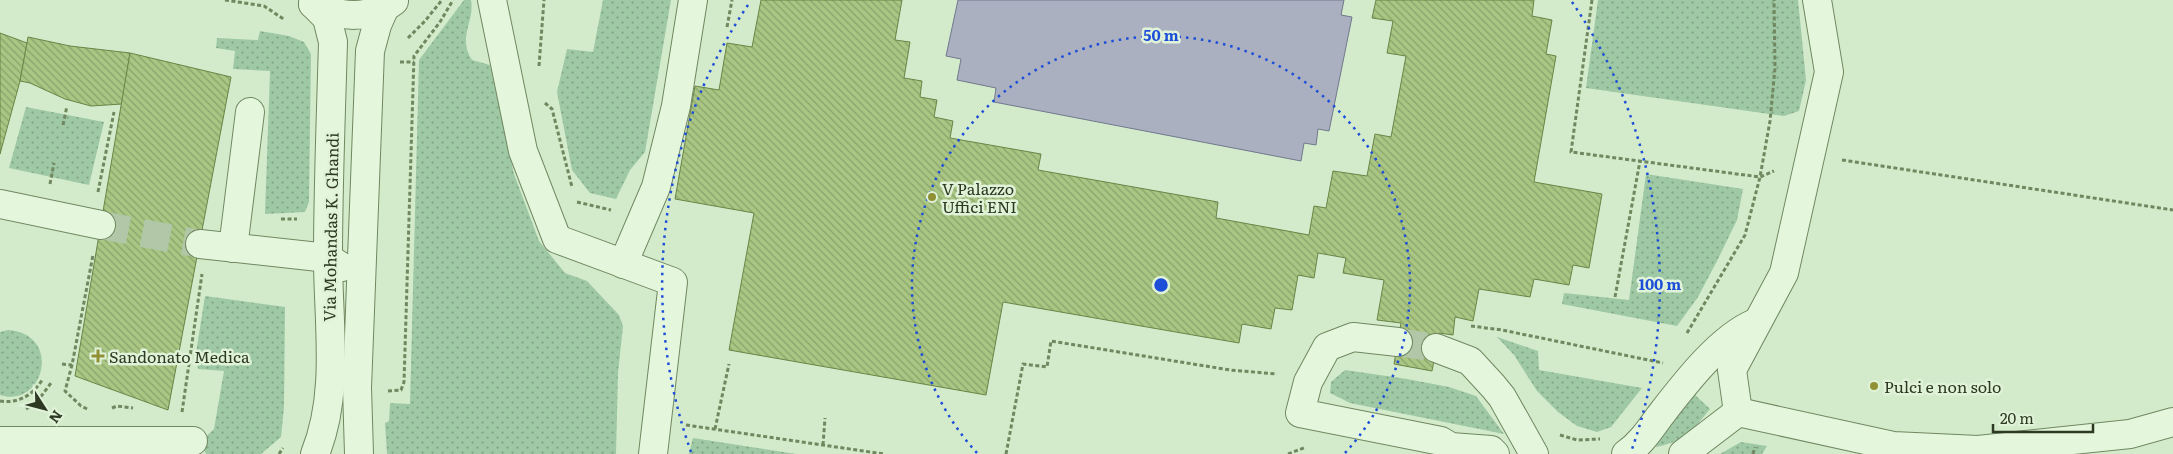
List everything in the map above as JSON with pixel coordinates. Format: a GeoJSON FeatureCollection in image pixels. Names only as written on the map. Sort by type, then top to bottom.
{"type":"FeatureCollection","features":[{"type":"Feature","properties":{"kind":"street"},"geometry":{"type":"LineString","coordinates":[[492,0],[523,151],[557,239],[673,282],[653,454]]}},
{"type":"Feature","properties":{"kind":"street"},"geometry":{"type":"LineString","coordinates":[[622,264],[656,187],[676,106],[694,0]]}},
{"type":"Feature","properties":{"kind":"street"},"geometry":{"type":"LineString","coordinates":[[1733,415],[1732,370],[1784,273],[1829,72],[1817,0]]}},
{"type":"Feature","properties":{"kind":"street","name":"Via Mohandas K. Ghandi"},"geometry":{"type":"LineString","coordinates":[[311,2],[327,18],[333,42],[328,258],[329,400],[325,426],[315,454]]}},
{"type":"Feature","properties":{"kind":"street"},"geometry":{"type":"LineString","coordinates":[[311,2],[330,12],[349,16],[367,14],[390,4]]}},
{"type":"Feature","properties":{"kind":"street","name":"Via Mohandas K. Ghandi"},"geometry":{"type":"LineString","coordinates":[[359,454],[369,389],[365,165],[370,51],[377,24],[390,4]]}},
{"type":"Feature","properties":{"kind":"street"},"geometry":{"type":"LineString","coordinates":[[233,248],[250,112]]}},
{"type":"Feature","properties":{"kind":"street"},"geometry":{"type":"LineString","coordinates":[[202,255],[233,248],[328,258],[341,254],[348,244],[351,183],[365,165]]}},
{"type":"Feature","properties":{"kind":"street"},"geometry":{"type":"LineString","coordinates":[[0,204],[97,224]]}},
{"type":"Feature","properties":{"kind":"street"},"geometry":{"type":"LineString","coordinates":[[328,258],[341,266],[349,280],[345,346],[369,389]]}},
{"type":"Feature","properties":{"kind":"street"},"geometry":{"type":"LineString","coordinates":[[1626,454],[1643,439],[1692,376],[1740,329],[1758,321]]}},
{"type":"Feature","properties":{"kind":"street"},"geometry":{"type":"LineString","coordinates":[[1398,342],[1354,337],[1327,347],[1308,382],[1300,413],[1441,441],[1452,447],[1491,450],[1496,454]]}},
{"type":"Feature","properties":{"kind":"street"},"geometry":{"type":"LineString","coordinates":[[1436,348],[1470,361],[1488,380],[1502,397],[1534,454]]}},
{"type":"Feature","properties":{"kind":"street"},"geometry":{"type":"LineString","coordinates":[[1683,454],[1733,415],[1893,446],[1978,450],[2130,434],[2173,422]]}},
{"type":"Feature","properties":{"kind":"street"},"geometry":{"type":"LineString","coordinates":[[0,441],[193,441]]}},
{"type":"Feature","properties":{"kind":"path"},"geometry":{"type":"LineString","coordinates":[[369,389],[401,390],[404,382],[414,56],[440,22],[453,0]]}},
{"type":"Feature","properties":{"kind":"path"},"geometry":{"type":"LineString","coordinates":[[539,68],[543,0]]}},
{"type":"Feature","properties":{"kind":"path"},"geometry":{"type":"LineString","coordinates":[[727,27],[732,0]]}},
{"type":"Feature","properties":{"kind":"path"},"geometry":{"type":"LineString","coordinates":[[1592,0],[1571,152],[1760,176]]}},
{"type":"Feature","properties":{"kind":"path"},"geometry":{"type":"LineString","coordinates":[[1684,338],[1745,235],[1760,176],[1770,121],[1775,68],[1774,0]]}},
{"type":"Feature","properties":{"kind":"path"},"geometry":{"type":"LineString","coordinates":[[544,102],[552,108],[577,203],[610,211],[618,206]]}},
{"type":"Feature","properties":{"kind":"path"},"geometry":{"type":"LineString","coordinates":[[63,125],[67,106]]}},
{"type":"Feature","properties":{"kind":"path"},"geometry":{"type":"LineString","coordinates":[[89,410],[81,406],[65,391],[72,364],[97,224],[114,112]]}},
{"type":"Feature","properties":{"kind":"path"},"geometry":{"type":"LineString","coordinates":[[1810,155],[2173,210]]}},
{"type":"Feature","properties":{"kind":"path"},"geometry":{"type":"LineString","coordinates":[[1615,297],[1640,161]]}},
{"type":"Feature","properties":{"kind":"path"},"geometry":{"type":"LineString","coordinates":[[49,190],[54,163]]}},
{"type":"Feature","properties":{"kind":"path"},"geometry":{"type":"LineString","coordinates":[[182,417],[202,255]]}},
{"type":"Feature","properties":{"kind":"path"},"geometry":{"type":"LineString","coordinates":[[1471,331],[1465,326],[1502,330],[1669,364],[1692,376]]}},
{"type":"Feature","properties":{"kind":"path"},"geometry":{"type":"LineString","coordinates":[[1006,454],[1023,364],[1047,367],[1051,341],[1230,370],[1278,374],[1282,369]]}},
{"type":"Feature","properties":{"kind":"path"},"geometry":{"type":"LineString","coordinates":[[62,364],[72,364]]}},
{"type":"Feature","properties":{"kind":"path"},"geometry":{"type":"LineString","coordinates":[[715,429],[729,364]]}},
{"type":"Feature","properties":{"kind":"path"},"geometry":{"type":"LineString","coordinates":[[0,401],[7,402],[34,393],[42,380]]}},
{"type":"Feature","properties":{"kind":"path"},"geometry":{"type":"LineString","coordinates":[[23,411],[36,403],[51,383]]}},
{"type":"Feature","properties":{"kind":"path"},"geometry":{"type":"LineString","coordinates":[[177,409],[183,403]]}},
{"type":"Feature","properties":{"kind":"path"},"geometry":{"type":"LineString","coordinates":[[110,409],[117,406],[141,408]]}},
{"type":"Feature","properties":{"kind":"path"},"geometry":{"type":"LineString","coordinates":[[1733,415],[1756,448],[1753,454]]}},
{"type":"Feature","properties":{"kind":"path"},"geometry":{"type":"LineString","coordinates":[[823,445],[825,418]]}},
{"type":"Feature","properties":{"kind":"path"},"geometry":{"type":"LineString","coordinates":[[656,420],[884,454]]}},
{"type":"Feature","properties":{"kind":"path"},"geometry":{"type":"LineString","coordinates":[[1556,433],[1578,440],[1604,439]]}},
{"type":"Feature","properties":{"kind":"green space"},"geometry":{"type":"Polygon","coordinates":[[[464,0],[471,0],[472,8],[466,37],[468,52],[472,60],[490,65],[514,174],[539,241],[565,273],[587,281],[619,315],[623,326],[618,373],[616,454],[387,454],[385,423],[389,421],[390,403],[410,404],[419,60],[464,0]]]}},
{"type":"Feature","properties":{"kind":"green space"},"geometry":{"type":"Polygon","coordinates":[[[603,0],[671,0],[645,152],[630,170],[616,199],[590,193],[572,170],[557,92],[567,49],[593,52],[603,0]]]}},
{"type":"Feature","properties":{"kind":"green space"},"geometry":{"type":"Polygon","coordinates":[[[1598,0],[1798,0],[1806,80],[1799,111],[1784,116],[1586,88],[1598,0]]]}},
{"type":"Feature","properties":{"kind":"green space"},"geometry":{"type":"Polygon","coordinates":[[[260,31],[289,36],[304,42],[311,54],[309,202],[305,212],[265,214],[270,71],[233,69],[235,51],[216,48],[217,38],[258,40],[260,31]]]}},
{"type":"Feature","properties":{"kind":"green space"},"geometry":{"type":"Polygon","coordinates":[[[26,107],[104,122],[89,185],[9,168],[26,107]]]}},
{"type":"Feature","properties":{"kind":"green space"},"geometry":{"type":"Polygon","coordinates":[[[1646,174],[1743,189],[1737,220],[1698,297],[1677,326],[1562,304],[1564,293],[1629,300],[1646,174]]]}},
{"type":"Feature","properties":{"kind":"green space"},"geometry":{"type":"Polygon","coordinates":[[[205,296],[285,307],[284,407],[281,437],[261,454],[206,454],[200,442],[214,429],[224,371],[198,369],[196,353],[205,296]]]}},
{"type":"Feature","properties":{"kind":"green space"},"geometry":{"type":"Polygon","coordinates":[[[8,330],[25,335],[36,344],[41,356],[41,369],[36,382],[28,391],[15,396],[0,395],[0,332],[8,330]]]}},
{"type":"Feature","properties":{"kind":"green space"},"geometry":{"type":"Polygon","coordinates":[[[1497,337],[1538,351],[1539,370],[1642,388],[1611,427],[1597,432],[1577,426],[1558,412],[1537,391],[1514,355],[1497,337]]]}},
{"type":"Feature","properties":{"kind":"green space"},"geometry":{"type":"Polygon","coordinates":[[[1345,370],[1449,387],[1476,396],[1504,434],[1350,403],[1330,393],[1331,382],[1345,370]]]}},
{"type":"Feature","properties":{"kind":"green space"},"geometry":{"type":"Polygon","coordinates":[[[1693,393],[1710,409],[1688,434],[1675,441],[1656,447],[1661,430],[1693,393]]]}},
{"type":"Feature","properties":{"kind":"green space"},"geometry":{"type":"Polygon","coordinates":[[[693,438],[796,454],[689,454],[693,438]]]}},
{"type":"Feature","properties":{"kind":"green space"},"geometry":{"type":"Polygon","coordinates":[[[1741,442],[1767,446],[1762,454],[1720,454],[1741,442]]]}},
{"type":"Feature","properties":{"kind":"water"},"geometry":{"type":"Polygon","coordinates":[[[958,0],[1344,0],[1341,15],[1352,17],[1329,131],[1318,129],[1316,145],[1304,143],[1301,161],[994,102],[996,88],[957,80],[961,59],[946,56],[958,0]]]}},
{"type":"Feature","properties":{"kind":"building","name":"V Palazzo Uffici ENI"},"geometry":{"type":"Polygon","coordinates":[[[761,0],[902,0],[895,40],[910,42],[904,78],[922,81],[920,97],[937,100],[934,117],[953,121],[950,138],[1041,154],[1038,170],[1218,202],[1216,218],[1309,235],[1314,206],[1326,208],[1333,171],[1367,176],[1375,134],[1391,137],[1406,56],[1387,53],[1393,21],[1372,18],[1376,0],[1534,0],[1532,16],[1552,20],[1546,54],[1556,56],[1534,182],[1602,194],[1589,268],[1573,265],[1569,285],[1534,279],[1530,297],[1479,289],[1473,321],[1455,317],[1453,335],[1439,333],[1432,371],[1394,364],[1401,323],[1377,320],[1384,280],[1343,273],[1346,258],[1318,253],[1314,278],[1298,275],[1292,310],[1275,308],[1271,329],[1242,324],[1239,343],[1003,302],[986,395],[729,350],[754,213],[675,199],[695,86],[719,90],[727,43],[752,47],[761,0]]]}},
{"type":"Feature","properties":{"kind":"building"},"geometry":{"type":"Polygon","coordinates":[[[0,33],[27,43],[20,81],[0,154],[0,33]]]}},
{"type":"Feature","properties":{"kind":"building"},"geometry":{"type":"Polygon","coordinates":[[[28,37],[70,46],[130,53],[122,104],[91,106],[65,99],[30,83],[20,81],[28,37]]]}},
{"type":"Feature","properties":{"kind":"building"},"geometry":{"type":"Polygon","coordinates":[[[130,53],[231,77],[168,410],[75,376],[130,53]]]}},
{"type":"Feature","properties":{"kind":"tunnel"},"geometry":{"type":"LineString","coordinates":[[101,225],[200,244]]}},
{"type":"Feature","properties":{"kind":"tunnel"},"geometry":{"type":"LineString","coordinates":[[1398,342],[1436,348]]}},
{"type":"Feature","properties":{"kind":"place","name":"V Palazzo Uffici ENI"},"geometry":{"type":"Point","coordinates":[932,197]}},
{"type":"Feature","properties":{"kind":"place","name":"Sandonato Medica"},"geometry":{"type":"Point","coordinates":[98,356]}},
{"type":"Feature","properties":{"kind":"place","name":"Pulci e non solo"},"geometry":{"type":"Point","coordinates":[1874,386]}}]}
